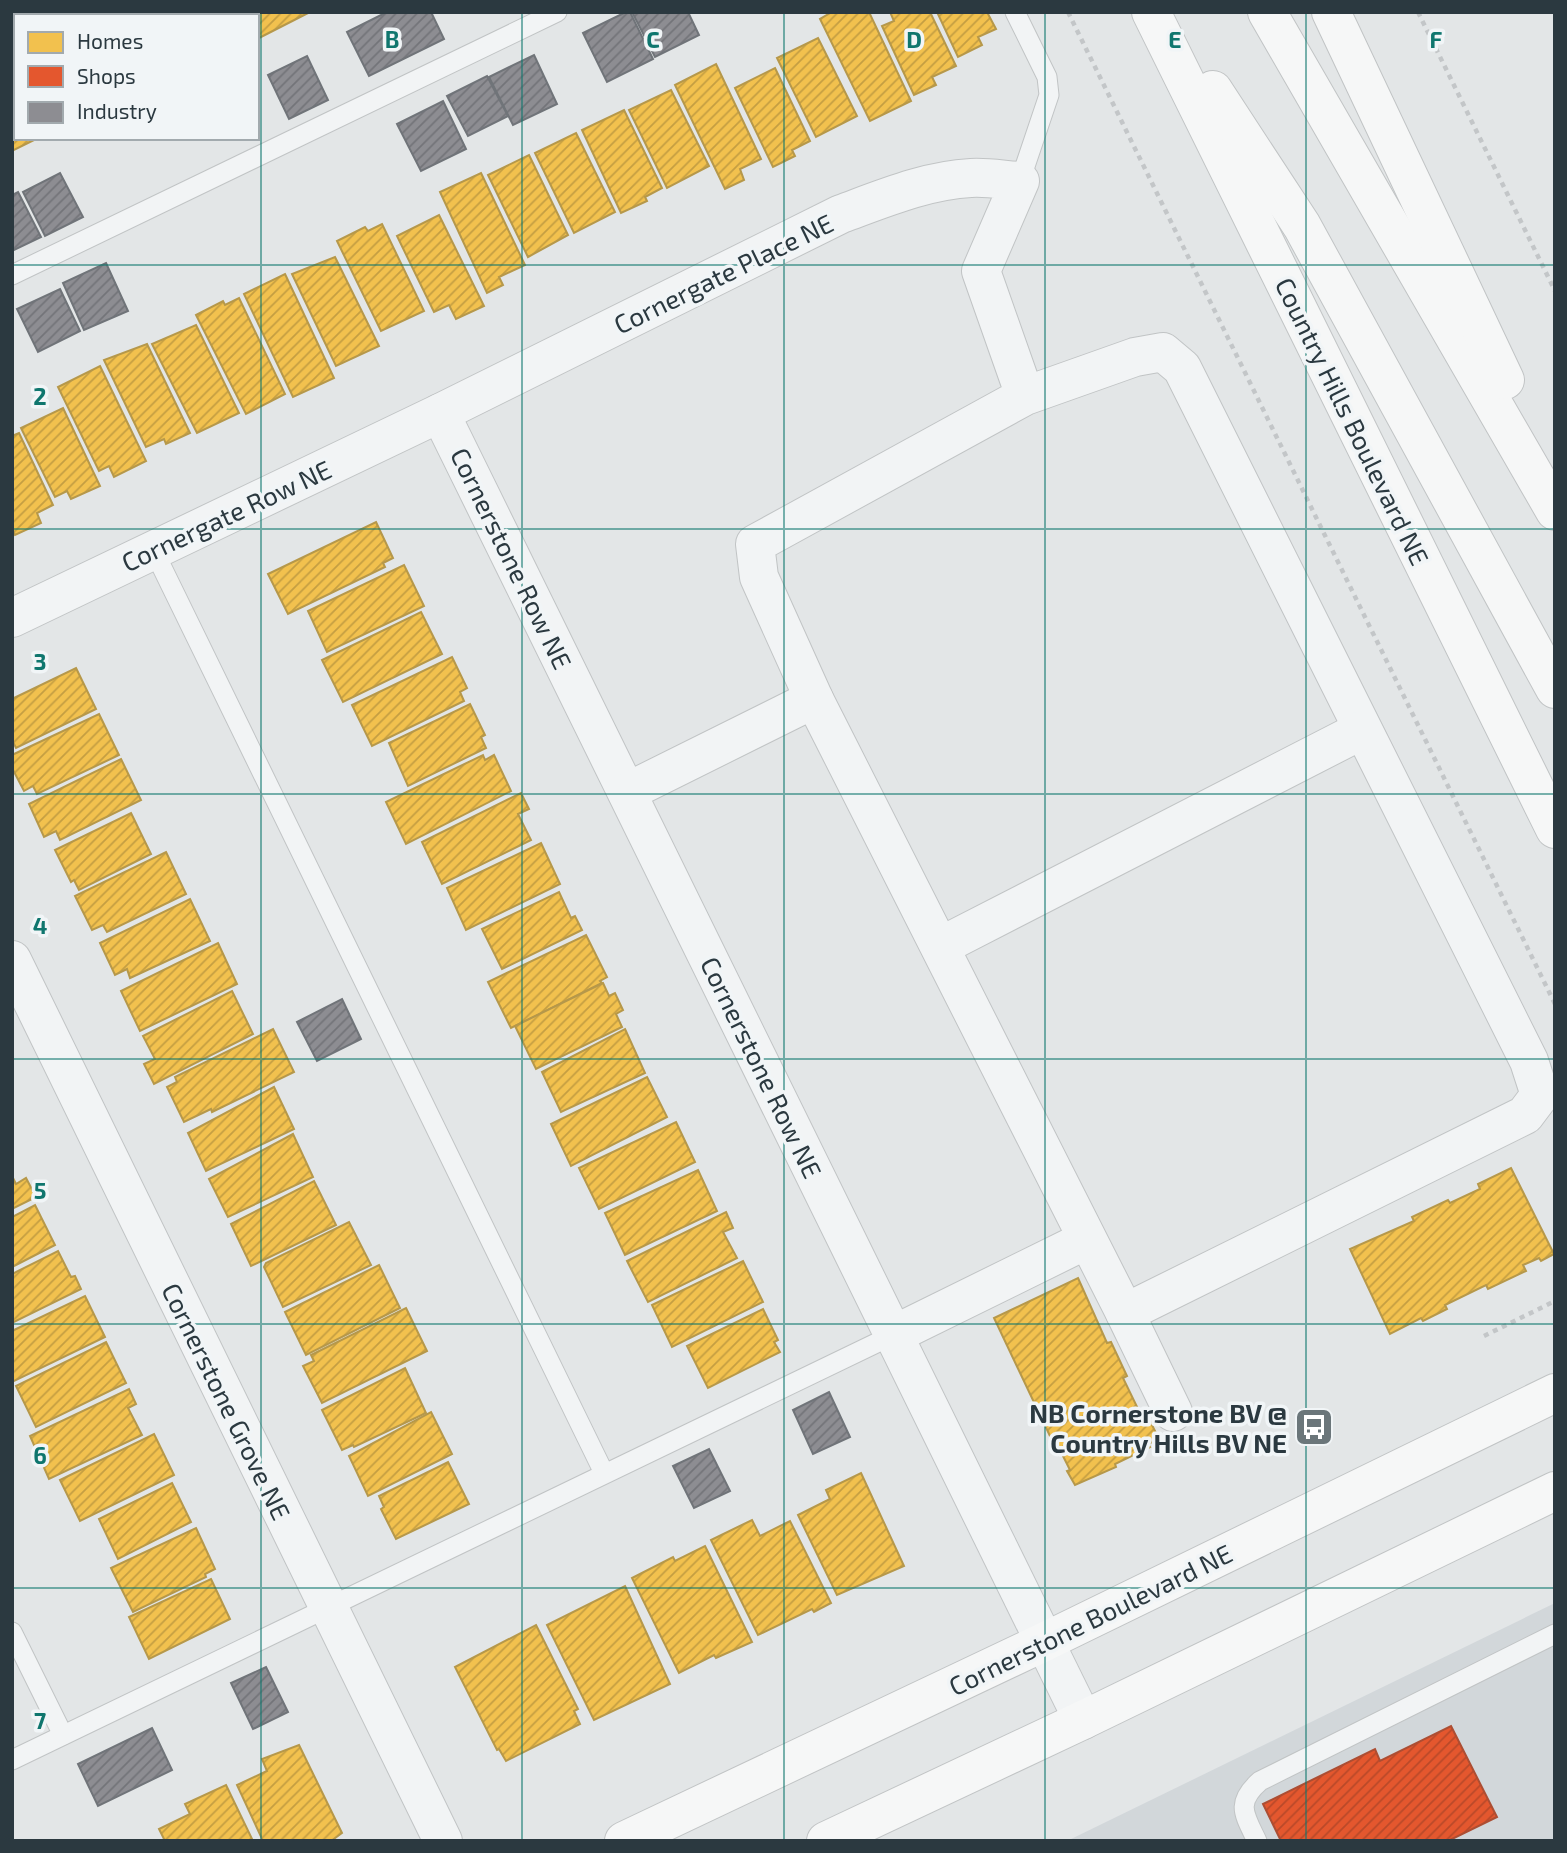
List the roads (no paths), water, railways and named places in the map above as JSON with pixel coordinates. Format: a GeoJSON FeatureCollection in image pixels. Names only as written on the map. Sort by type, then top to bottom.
{"type":"FeatureCollection","features":[{"type":"Feature","properties":{"kind":"main road","name":"Country Hills Boulevard NE"},"geometry":{"type":"LineString","coordinates":[[1151,12],[1555,829]]}},
{"type":"Feature","properties":{"kind":"main road"},"geometry":{"type":"LineString","coordinates":[[1161,12],[1302,226],[1555,689]]}},
{"type":"Feature","properties":{"kind":"main road"},"geometry":{"type":"LineString","coordinates":[[1267,12],[1555,511]]}},
{"type":"Feature","properties":{"kind":"main road"},"geometry":{"type":"LineString","coordinates":[[1331,12],[1555,486]]}},
{"type":"Feature","properties":{"kind":"main road","name":"Cornerstone Boulevard NE"},"geometry":{"type":"LineString","coordinates":[[624,1841],[1044,1642],[1555,1393]]}},
{"type":"Feature","properties":{"kind":"main road"},"geometry":{"type":"LineString","coordinates":[[826,1841],[1083,1720],[1555,1490]]}},
{"type":"Feature","properties":{"kind":"street","name":"Cornergate Place NE"},"geometry":{"type":"LineString","coordinates":[[440,413],[841,214],[896,194],[935,184],[971,178],[1020,181]]}},
{"type":"Feature","properties":{"kind":"street"},"geometry":{"type":"LineString","coordinates":[[1020,181],[981,271],[1025,396]]}},
{"type":"Feature","properties":{"kind":"street"},"geometry":{"type":"LineString","coordinates":[[1125,1313],[1525,1115],[1540,1095],[1529,1061],[1182,368],[1163,352],[1025,396],[755,544],[759,577],[814,699],[942,946],[1173,1412]]}},
{"type":"Feature","properties":{"kind":"street","name":"Cornergate Row NE"},"geometry":{"type":"LineString","coordinates":[[12,618],[440,413]]}},
{"type":"Feature","properties":{"kind":"street","name":"Cornerstone Row NE"},"geometry":{"type":"LineString","coordinates":[[440,413],[1083,1720]]}},
{"type":"Feature","properties":{"kind":"street"},"geometry":{"type":"LineString","coordinates":[[627,792],[814,699]]}},
{"type":"Feature","properties":{"kind":"street"},"geometry":{"type":"LineString","coordinates":[[942,946],[1362,730]]}},
{"type":"Feature","properties":{"kind":"street","name":"Cornerstone Grove NE"},"geometry":{"type":"LineString","coordinates":[[12,960],[443,1841]]}},
{"type":"Feature","properties":{"kind":"street"},"geometry":{"type":"LineString","coordinates":[[893,1335],[1086,1240]]}},
{"type":"Feature","properties":{"kind":"lane"},"geometry":{"type":"LineString","coordinates":[[12,275],[557,12]]}},
{"type":"Feature","properties":{"kind":"lane"},"geometry":{"type":"LineString","coordinates":[[1015,12],[1047,77],[1049,95],[1020,181]]}},
{"type":"Feature","properties":{"kind":"lane"},"geometry":{"type":"LineString","coordinates":[[153,549],[604,1473]]}},
{"type":"Feature","properties":{"kind":"lane"},"geometry":{"type":"LineString","coordinates":[[12,1760],[893,1335]]}},
{"type":"Feature","properties":{"kind":"lane"},"geometry":{"type":"LineString","coordinates":[[12,1632],[63,1735]]}},
{"type":"Feature","properties":{"kind":"lane"},"geometry":{"type":"LineString","coordinates":[[1257,1841],[1243,1804],[1247,1792],[1260,1781],[1555,1634]]}},
{"type":"Feature","properties":{"kind":"place","name":"NB Cornerstone BV @ Country Hills BV NE"},"geometry":{"type":"Point","coordinates":[1314,1427]}}]}
